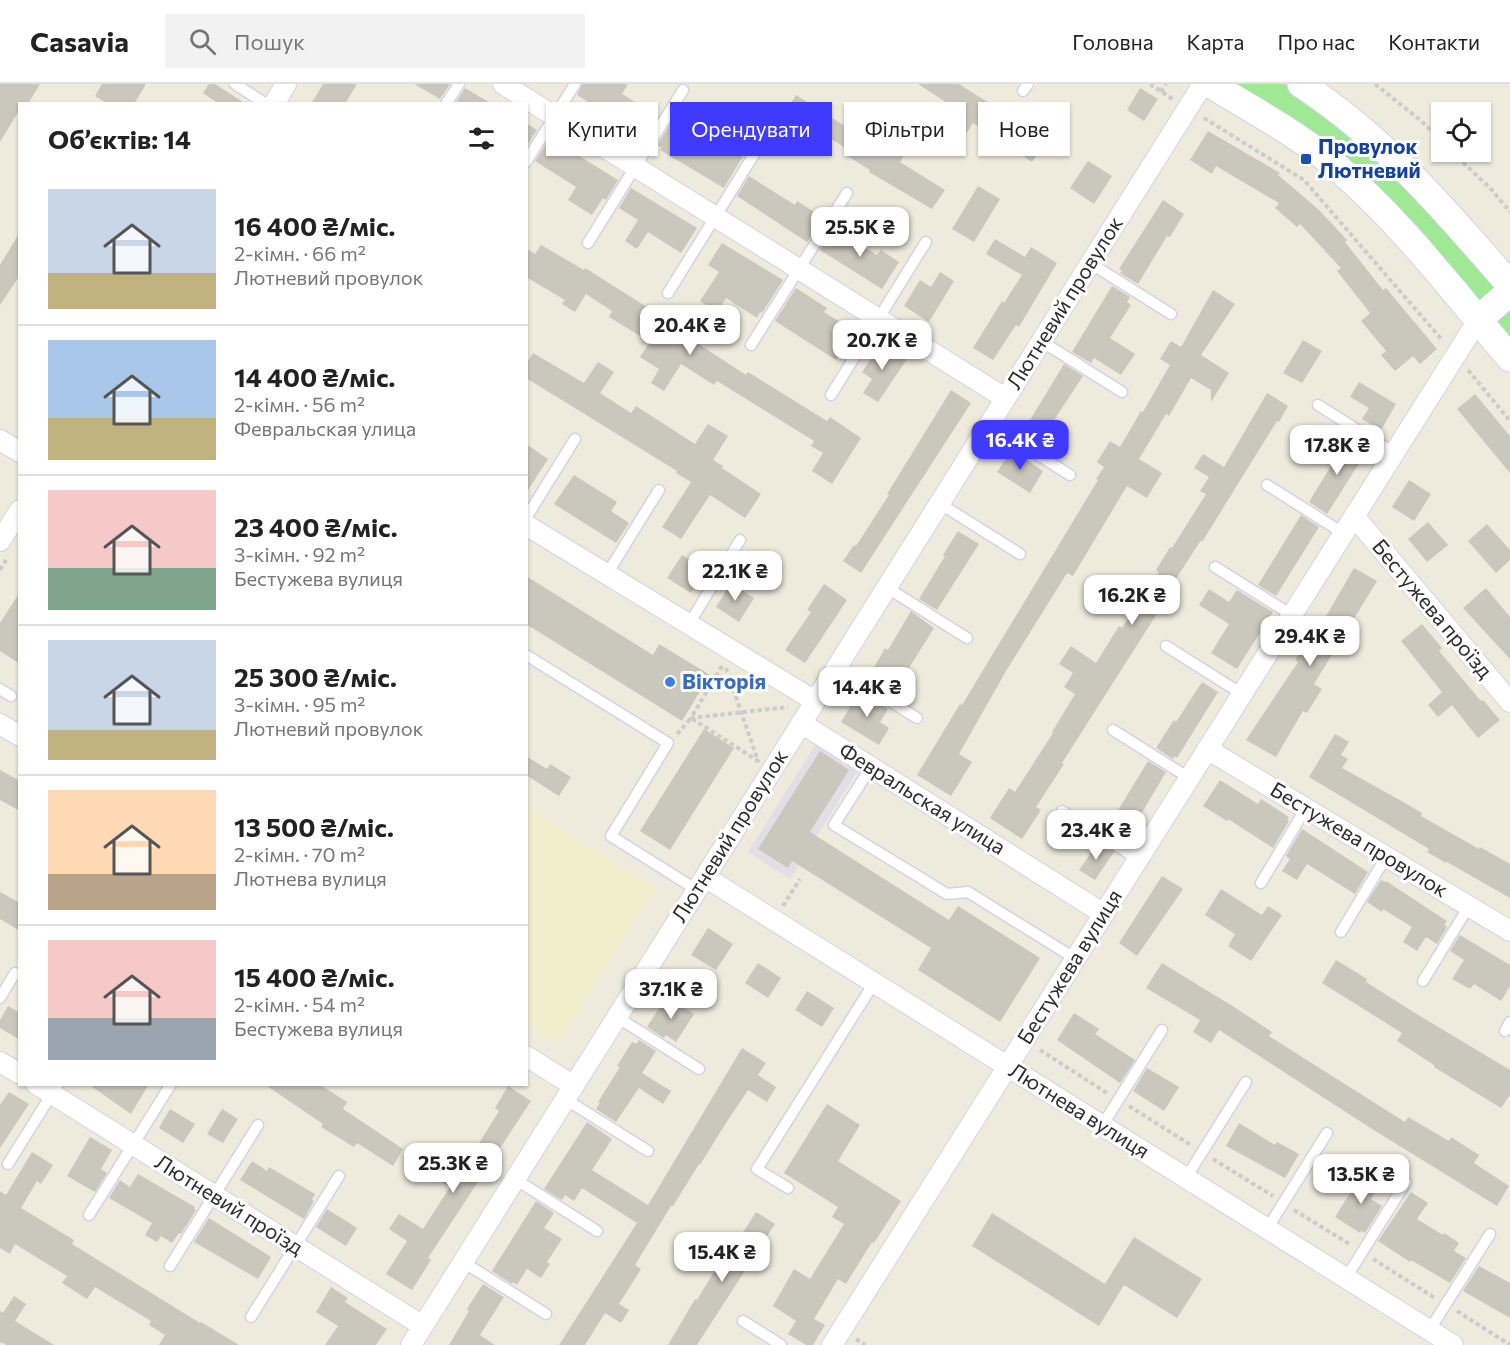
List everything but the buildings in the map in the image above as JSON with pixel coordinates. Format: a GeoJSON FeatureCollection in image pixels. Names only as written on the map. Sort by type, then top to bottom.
{"type":"FeatureCollection","features":[{"type":"Feature","properties":{"kind":"main road"},"geometry":{"type":"LineString","coordinates":[[1210,84],[1306,143],[1332,164],[1398,226],[1510,358]]}},
{"type":"Feature","properties":{"kind":"main road"},"geometry":{"type":"LineString","coordinates":[[1301,84],[1348,118],[1391,154],[1440,205],[1510,285]]}},
{"type":"Feature","properties":{"kind":"main road","name":"Бестужева вулиця"},"geometry":{"type":"LineString","coordinates":[[1478,320],[1510,292]]}},
{"type":"Feature","properties":{"kind":"street"},"geometry":{"type":"LineString","coordinates":[[275,102],[286,84]]}},
{"type":"Feature","properties":{"kind":"street"},"geometry":{"type":"LineString","coordinates":[[503,84],[546,110]]}},
{"type":"Feature","properties":{"kind":"street","name":"Лютневий провулок"},"geometry":{"type":"LineString","coordinates":[[412,1345],[701,883],[798,715],[815,701],[1203,84]]}},
{"type":"Feature","properties":{"kind":"street"},"geometry":{"type":"LineString","coordinates":[[619,156],[1005,398]]}},
{"type":"Feature","properties":{"kind":"street","name":"Бестужева вулиця"},"geometry":{"type":"LineString","coordinates":[[832,1345],[1478,320]]}},
{"type":"Feature","properties":{"kind":"street"},"geometry":{"type":"LineString","coordinates":[[0,440],[18,451]]}},
{"type":"Feature","properties":{"kind":"street"},"geometry":{"type":"LineString","coordinates":[[0,541],[18,513]]}},
{"type":"Feature","properties":{"kind":"street","name":"Бестужева проїзд"},"geometry":{"type":"LineString","coordinates":[[1354,516],[1510,702]]}},
{"type":"Feature","properties":{"kind":"street"},"geometry":{"type":"LineString","coordinates":[[528,526],[815,701]]}},
{"type":"Feature","properties":{"kind":"street","name":"Февральская улица"},"geometry":{"type":"LineString","coordinates":[[798,715],[871,766],[1104,914]]}},
{"type":"Feature","properties":{"kind":"street"},"geometry":{"type":"LineString","coordinates":[[0,724],[18,735]]}},
{"type":"Feature","properties":{"kind":"street","name":"Бестужева провулок"},"geometry":{"type":"LineString","coordinates":[[1207,749],[1510,931]]}},
{"type":"Feature","properties":{"kind":"street","name":"Лютнева вулиця"},"geometry":{"type":"LineString","coordinates":[[701,883],[874,983],[1453,1345]]}},
{"type":"Feature","properties":{"kind":"street"},"geometry":{"type":"LineString","coordinates":[[528,1058],[570,1093]]}},
{"type":"Feature","properties":{"kind":"street"},"geometry":{"type":"LineString","coordinates":[[0,1062],[18,1073]]}},
{"type":"Feature","properties":{"kind":"street","name":"Лютневий проїзд"},"geometry":{"type":"LineString","coordinates":[[48,1088],[133,1145],[423,1326]]}},
{"type":"Feature","properties":{"kind":"lane"},"geometry":{"type":"LineString","coordinates":[[235,84],[263,102]]}},
{"type":"Feature","properties":{"kind":"lane"},"geometry":{"type":"LineString","coordinates":[[447,102],[459,84]]}},
{"type":"Feature","properties":{"kind":"lane"},"geometry":{"type":"LineString","coordinates":[[564,102],[575,84]]}},
{"type":"Feature","properties":{"kind":"lane"},"geometry":{"type":"LineString","coordinates":[[588,243],[684,90]]}},
{"type":"Feature","properties":{"kind":"lane"},"geometry":{"type":"LineString","coordinates":[[528,159],[546,130]]}},
{"type":"Feature","properties":{"kind":"lane"},"geometry":{"type":"LineString","coordinates":[[668,293],[753,156]]}},
{"type":"Feature","properties":{"kind":"lane"},"geometry":{"type":"LineString","coordinates":[[752,345],[847,193]]}},
{"type":"Feature","properties":{"kind":"lane"},"geometry":{"type":"LineString","coordinates":[[831,395],[926,242]]}},
{"type":"Feature","properties":{"kind":"lane"},"geometry":{"type":"LineString","coordinates":[[1090,263],[1171,314]]}},
{"type":"Feature","properties":{"kind":"lane"},"geometry":{"type":"LineString","coordinates":[[1041,341],[1122,392]]}},
{"type":"Feature","properties":{"kind":"lane"},"geometry":{"type":"LineString","coordinates":[[1317,405],[1394,453]]}},
{"type":"Feature","properties":{"kind":"lane"},"geometry":{"type":"LineString","coordinates":[[989,424],[1070,475]]}},
{"type":"Feature","properties":{"kind":"lane"},"geometry":{"type":"LineString","coordinates":[[528,515],[575,439]]}},
{"type":"Feature","properties":{"kind":"lane"},"geometry":{"type":"LineString","coordinates":[[1267,485],[1343,533]]}},
{"type":"Feature","properties":{"kind":"lane"},"geometry":{"type":"LineString","coordinates":[[607,574],[659,490]]}},
{"type":"Feature","properties":{"kind":"lane"},"geometry":{"type":"LineString","coordinates":[[939,503],[1020,554]]}},
{"type":"Feature","properties":{"kind":"lane"},"geometry":{"type":"LineString","coordinates":[[689,624],[740,540]]}},
{"type":"Feature","properties":{"kind":"lane"},"geometry":{"type":"LineString","coordinates":[[1215,567],[1292,615]]}},
{"type":"Feature","properties":{"kind":"lane"},"geometry":{"type":"LineString","coordinates":[[886,587],[967,638]]}},
{"type":"Feature","properties":{"kind":"lane"},"geometry":{"type":"LineString","coordinates":[[1166,646],[1242,694]]}},
{"type":"Feature","properties":{"kind":"lane"},"geometry":{"type":"LineString","coordinates":[[528,657],[668,744],[611,836],[701,883]]}},
{"type":"Feature","properties":{"kind":"lane"},"geometry":{"type":"LineString","coordinates":[[836,668],[917,718]]}},
{"type":"Feature","properties":{"kind":"lane"},"geometry":{"type":"LineString","coordinates":[[0,689],[11,696]]}},
{"type":"Feature","properties":{"kind":"lane"},"geometry":{"type":"LineString","coordinates":[[1113,730],[1190,778]]}},
{"type":"Feature","properties":{"kind":"lane"},"geometry":{"type":"LineString","coordinates":[[871,766],[834,825],[947,894],[968,892],[1076,958]]}},
{"type":"Feature","properties":{"kind":"lane"},"geometry":{"type":"LineString","coordinates":[[1261,884],[1306,808]]}},
{"type":"Feature","properties":{"kind":"lane"},"geometry":{"type":"LineString","coordinates":[[1062,811],[1138,859]]}},
{"type":"Feature","properties":{"kind":"lane"},"geometry":{"type":"LineString","coordinates":[[1341,932],[1386,856]]}},
{"type":"Feature","properties":{"kind":"lane"},"geometry":{"type":"LineString","coordinates":[[1423,981],[1469,906]]}},
{"type":"Feature","properties":{"kind":"lane"},"geometry":{"type":"LineString","coordinates":[[0,998],[15,973]]}},
{"type":"Feature","properties":{"kind":"lane"},"geometry":{"type":"LineString","coordinates":[[788,1188],[757,1169],[874,983]]}},
{"type":"Feature","properties":{"kind":"lane"},"geometry":{"type":"LineString","coordinates":[[617,1017],[699,1069]]}},
{"type":"Feature","properties":{"kind":"lane"},"geometry":{"type":"LineString","coordinates":[[1102,1126],[1162,1029]]}},
{"type":"Feature","properties":{"kind":"lane"},"geometry":{"type":"LineString","coordinates":[[1186,1178],[1246,1082]]}},
{"type":"Feature","properties":{"kind":"lane"},"geometry":{"type":"LineString","coordinates":[[89,1215],[170,1086]]}},
{"type":"Feature","properties":{"kind":"lane"},"geometry":{"type":"LineString","coordinates":[[8,1164],[48,1088]]}},
{"type":"Feature","properties":{"kind":"lane"},"geometry":{"type":"LineString","coordinates":[[570,1093],[648,1151]]}},
{"type":"Feature","properties":{"kind":"lane"},"geometry":{"type":"LineString","coordinates":[[170,1266],[258,1125]]}},
{"type":"Feature","properties":{"kind":"lane"},"geometry":{"type":"LineString","coordinates":[[1267,1229],[1327,1133]]}},
{"type":"Feature","properties":{"kind":"lane"},"geometry":{"type":"LineString","coordinates":[[252,1317],[339,1176]]}},
{"type":"Feature","properties":{"kind":"lane"},"geometry":{"type":"LineString","coordinates":[[515,1179],[597,1231]]}},
{"type":"Feature","properties":{"kind":"lane"},"geometry":{"type":"LineString","coordinates":[[1346,1278],[1406,1182]]}},
{"type":"Feature","properties":{"kind":"lane"},"geometry":{"type":"LineString","coordinates":[[1429,1330],[1490,1234]]}},
{"type":"Feature","properties":{"kind":"lane"},"geometry":{"type":"LineString","coordinates":[[463,1262],[546,1314]]}},
{"type":"Feature","properties":{"kind":"lane"},"geometry":{"type":"LineString","coordinates":[[743,1321],[781,1345]]}},
{"type":"Feature","properties":{"kind":"path"},"geometry":{"type":"LineString","coordinates":[[1150,84],[1161,92],[1166,84]]}},
{"type":"Feature","properties":{"kind":"path"},"geometry":{"type":"LineString","coordinates":[[1375,84],[1431,130]]}},
{"type":"Feature","properties":{"kind":"path"},"geometry":{"type":"LineString","coordinates":[[1203,118],[1304,180],[1510,421]]}},
{"type":"Feature","properties":{"kind":"path"},"geometry":{"type":"LineString","coordinates":[[1463,162],[1491,189],[1510,212]]}},
{"type":"Feature","properties":{"kind":"path"},"geometry":{"type":"LineString","coordinates":[[668,744],[691,718],[724,662],[758,760],[691,718]]}},
{"type":"Feature","properties":{"kind":"path"},"geometry":{"type":"LineString","coordinates":[[691,718],[741,711],[798,715]]}},
{"type":"Feature","properties":{"kind":"path"},"geometry":{"type":"LineString","coordinates":[[1024,1040],[1510,1345]]}},
{"type":"Feature","properties":{"kind":"shaded area"},"geometry":{"type":"Polygon","coordinates":[[[817,742],[859,769],[790,879],[748,852],[817,742]]]}},
{"type":"Feature","properties":{"kind":"shaded area"},"geometry":{"type":"Polygon","coordinates":[[[528,808],[655,888],[558,1043],[528,1024],[528,808]]]}},
{"type":"Feature","properties":{"kind":"green space"},"geometry":{"type":"Polygon","coordinates":[[[1209,84],[1301,84],[1510,285],[1510,358],[1398,226],[1209,84]]]}},
{"type":"Feature","properties":{"kind":"place","name":"Провулок Лютневий"},"geometry":{"type":"Point","coordinates":[1306,159]}},
{"type":"Feature","properties":{"kind":"place","name":"Вікторія"},"geometry":{"type":"Point","coordinates":[670,682]}}]}
